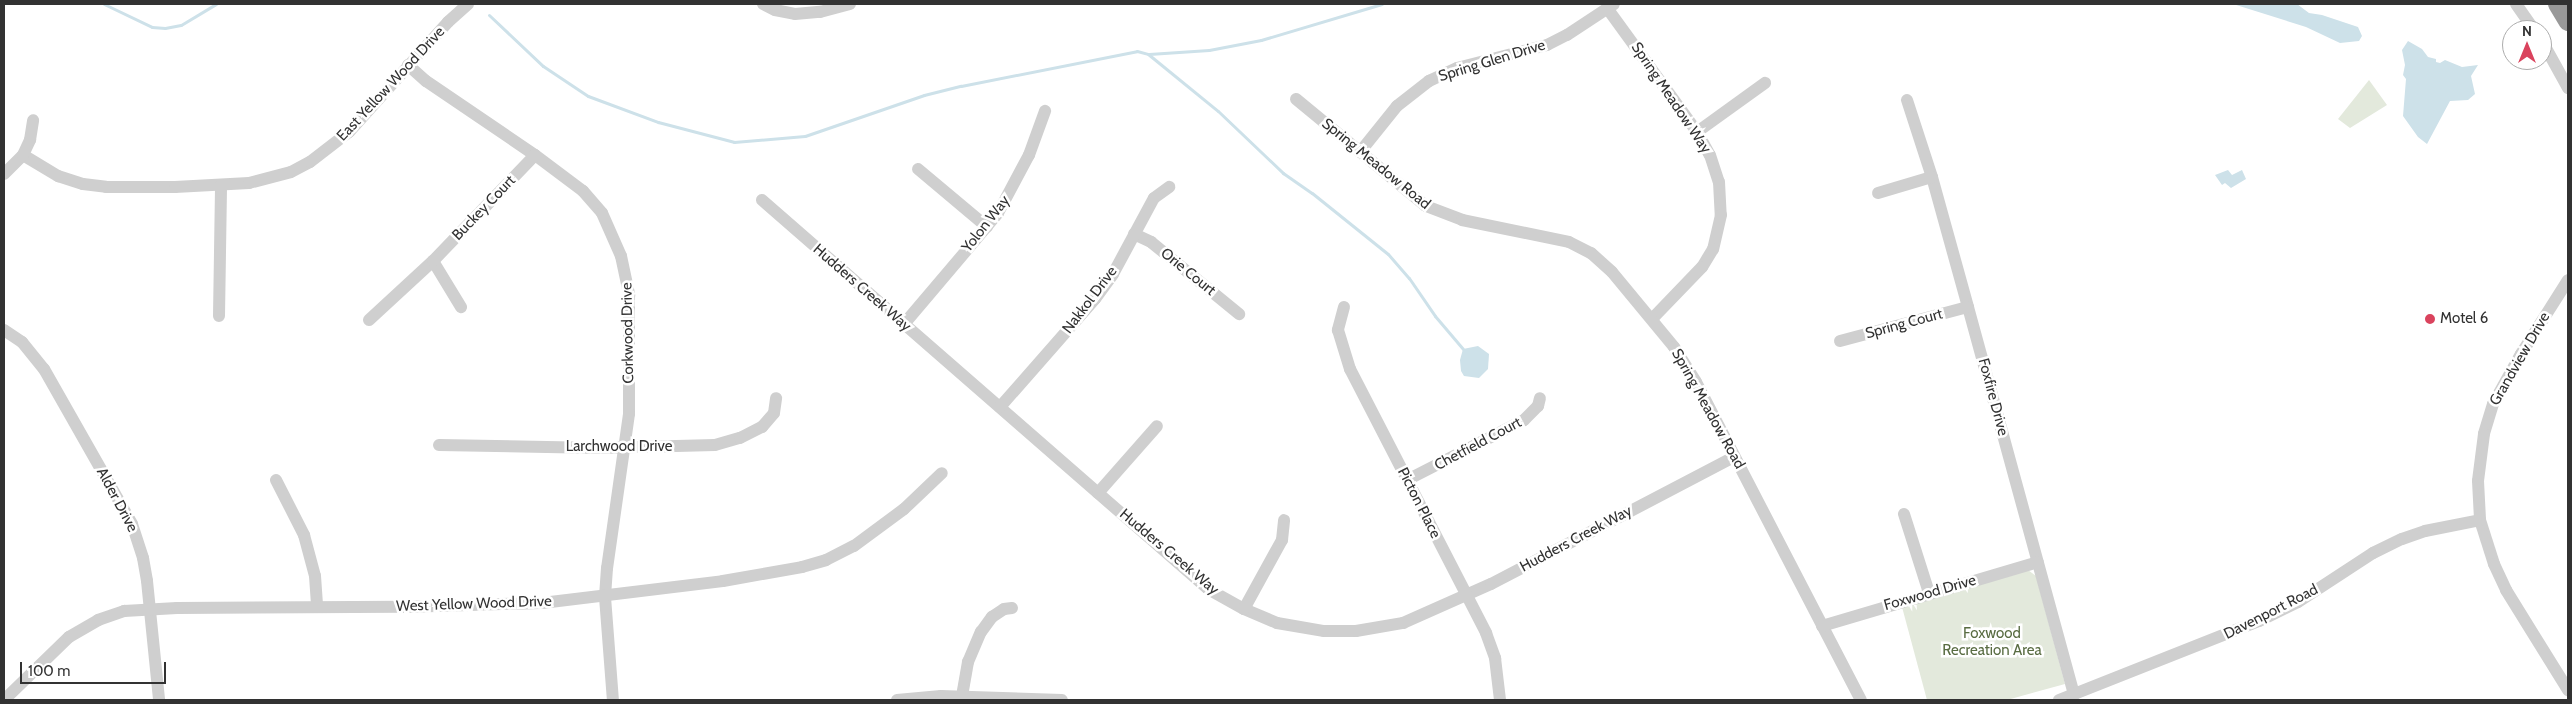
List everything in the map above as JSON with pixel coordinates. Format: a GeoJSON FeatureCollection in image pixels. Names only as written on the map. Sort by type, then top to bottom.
{"type":"FeatureCollection","features":[{"type":"Feature","properties":{"kind":"highway"},"geometry":{"type":"LineString","coordinates":[[2557,4],[2568,20]]}},
{"type":"Feature","properties":{"kind":"street","name":"East Yellow Wood Drive"},"geometry":{"type":"LineString","coordinates":[[23,155],[58,176],[83,184],[128,188],[221,185],[263,180],[291,172],[310,162],[349,132],[408,65],[468,4]]}},
{"type":"Feature","properties":{"kind":"street"},"geometry":{"type":"LineString","coordinates":[[763,4],[774,10],[795,14],[820,12],[850,4]]}},
{"type":"Feature","properties":{"kind":"street"},"geometry":{"type":"LineString","coordinates":[[2516,4],[2527,20]]}},
{"type":"Feature","properties":{"kind":"street","name":"Spring Meadow Way"},"geometry":{"type":"LineString","coordinates":[[1610,6],[1698,132],[1710,155],[1719,182],[1721,203],[1719,232],[1714,248],[1702,267],[1664,304],[1652,319]]}},
{"type":"Feature","properties":{"kind":"street","name":"Spring Glen Drive"},"geometry":{"type":"LineString","coordinates":[[1360,152],[1397,106],[1429,81],[1457,68],[1547,45],[1567,35],[1610,6]]}},
{"type":"Feature","properties":{"kind":"street"},"geometry":{"type":"LineString","coordinates":[[2552,59],[2568,88]]}},
{"type":"Feature","properties":{"kind":"street","name":"Corkwood Drive"},"geometry":{"type":"LineString","coordinates":[[408,65],[426,81],[567,177],[594,203],[608,224],[621,256],[628,284],[630,318],[629,414],[607,568],[605,596],[613,700]]}},
{"type":"Feature","properties":{"kind":"street"},"geometry":{"type":"LineString","coordinates":[[1698,132],[1765,83]]}},
{"type":"Feature","properties":{"kind":"street","name":"Spring Meadow Road"},"geometry":{"type":"LineString","coordinates":[[1296,99],[1416,200],[1435,211],[1462,220],[1556,238],[1584,249],[1612,272],[1674,347],[1696,382],[1861,700]]}},
{"type":"Feature","properties":{"kind":"street","name":"Foxfire Drive"},"geometry":{"type":"LineString","coordinates":[[1907,100],[1932,177],[2074,695]]}},
{"type":"Feature","properties":{"kind":"street","name":"Yolon Way"},"geometry":{"type":"LineString","coordinates":[[904,324],[998,213],[1029,155],[1045,111]]}},
{"type":"Feature","properties":{"kind":"street"},"geometry":{"type":"LineString","coordinates":[[4,174],[23,155],[30,140],[33,120]]}},
{"type":"Feature","properties":{"kind":"street","name":"Buckey Court"},"geometry":{"type":"LineString","coordinates":[[369,320],[433,261],[535,155]]}},
{"type":"Feature","properties":{"kind":"street"},"geometry":{"type":"LineString","coordinates":[[918,169],[987,227]]}},
{"type":"Feature","properties":{"kind":"street"},"geometry":{"type":"LineString","coordinates":[[1878,193],[1932,177]]}},
{"type":"Feature","properties":{"kind":"street"},"geometry":{"type":"LineString","coordinates":[[219,316],[221,185]]}},
{"type":"Feature","properties":{"kind":"street","name":"Nakkol Drive"},"geometry":{"type":"LineString","coordinates":[[1000,407],[1095,299],[1113,274],[1154,198],[1169,187]]}},
{"type":"Feature","properties":{"kind":"street","name":"Hudders Creek Way"},"geometry":{"type":"LineString","coordinates":[[762,200],[1208,589],[1244,609],[1286,625],[1324,630],[1356,631],[1403,623],[1467,596],[1734,457]]}},
{"type":"Feature","properties":{"kind":"street","name":"Orie Court"},"geometry":{"type":"LineString","coordinates":[[1134,234],[1151,242],[1239,314]]}},
{"type":"Feature","properties":{"kind":"street"},"geometry":{"type":"LineString","coordinates":[[433,261],[461,307]]}},
{"type":"Feature","properties":{"kind":"street","name":"Grandview Drive"},"geometry":{"type":"LineString","coordinates":[[2568,280],[2521,354],[2500,390],[2490,412],[2480,450],[2478,481],[2480,520],[2494,564],[2506,590],[2568,690]]}},
{"type":"Feature","properties":{"kind":"street","name":"Picton Place"},"geometry":{"type":"LineString","coordinates":[[1344,306],[1338,325],[1340,344],[1361,393],[1486,633],[1495,658],[1500,700]]}},
{"type":"Feature","properties":{"kind":"street","name":"Spring Court"},"geometry":{"type":"LineString","coordinates":[[1840,341],[1968,306]]}},
{"type":"Feature","properties":{"kind":"street","name":"Alder Drive"},"geometry":{"type":"LineString","coordinates":[[4,330],[22,342],[44,370],[128,517],[143,558],[159,700]]}},
{"type":"Feature","properties":{"kind":"street","name":"Larchwood Drive"},"geometry":{"type":"LineString","coordinates":[[439,444],[625,447],[700,446],[729,441],[768,421],[774,413],[776,398]]}},
{"type":"Feature","properties":{"kind":"street","name":"Chetfield Court"},"geometry":{"type":"LineString","coordinates":[[1407,480],[1524,420],[1538,406],[1540,398]]}},
{"type":"Feature","properties":{"kind":"street"},"geometry":{"type":"LineString","coordinates":[[1098,493],[1157,426]]}},
{"type":"Feature","properties":{"kind":"street","name":"West Yellow Wood Drive"},"geometry":{"type":"LineString","coordinates":[[4,700],[62,643],[80,629],[124,611],[150,609],[480,606],[605,596],[771,573],[826,560],[854,546],[883,527],[942,472]]}},
{"type":"Feature","properties":{"kind":"street"},"geometry":{"type":"LineString","coordinates":[[276,480],[304,535],[315,576],[317,607]]}},
{"type":"Feature","properties":{"kind":"street"},"geometry":{"type":"LineString","coordinates":[[1904,514],[1929,593]]}},
{"type":"Feature","properties":{"kind":"street"},"geometry":{"type":"LineString","coordinates":[[1244,609],[1282,540],[1284,520]]}},
{"type":"Feature","properties":{"kind":"street","name":"Davenport Road"},"geometry":{"type":"LineString","coordinates":[[2059,700],[2259,621],[2298,602],[2373,554],[2402,539],[2425,531],[2480,520]]}},
{"type":"Feature","properties":{"kind":"street","name":"Foxwood Drive"},"geometry":{"type":"LineString","coordinates":[[1822,626],[2038,562]]}},
{"type":"Feature","properties":{"kind":"street"},"geometry":{"type":"LineString","coordinates":[[962,696],[968,662],[981,632],[992,617],[1004,609],[1012,608]]}},
{"type":"Feature","properties":{"kind":"street"},"geometry":{"type":"LineString","coordinates":[[897,700],[962,696],[1062,700]]}},
{"type":"Feature","properties":{"kind":"green space"},"geometry":{"type":"Polygon","coordinates":[[[2369,80],[2387,105],[2350,128],[2338,119],[2369,80]]]}},
{"type":"Feature","properties":{"kind":"green space","name":"Foxwood Recreation Area"},"geometry":{"type":"Polygon","coordinates":[[[2028,570],[2036,576],[2065,684],[2007,700],[1927,700],[1902,607],[2028,570]]]}},
{"type":"Feature","properties":{"kind":"shaded area"},"geometry":{"type":"Polygon","coordinates":[[[2233,4],[2297,4],[2309,13],[2322,15],[2358,27],[2362,36],[2359,41],[2340,43],[2306,27],[2233,4]]]}},
{"type":"Feature","properties":{"kind":"shaded area"},"geometry":{"type":"Polygon","coordinates":[[[2408,41],[2422,49],[2428,57],[2436,59],[2436,62],[2440,63],[2445,60],[2462,67],[2478,65],[2471,76],[2475,94],[2468,100],[2450,101],[2427,144],[2418,137],[2403,116],[2406,79],[2403,75],[2405,65],[2402,50],[2408,41]]]}},
{"type":"Feature","properties":{"kind":"shaded area"},"geometry":{"type":"Polygon","coordinates":[[[2228,170],[2232,175],[2242,170],[2246,179],[2231,188],[2225,183],[2222,185],[2215,175],[2228,170]]]}},
{"type":"Feature","properties":{"kind":"shaded area"},"geometry":{"type":"Polygon","coordinates":[[[1478,346],[1489,354],[1488,369],[1479,378],[1464,376],[1461,371],[1460,360],[1463,349],[1478,346]]]}},
{"type":"Feature","properties":{"kind":"waterway"},"geometry":{"type":"LineString","coordinates":[[104,4],[152,27],[165,28],[181,25],[216,4]]}},
{"type":"Feature","properties":{"kind":"waterway"},"geometry":{"type":"LineString","coordinates":[[1149,54],[1209,50],[1261,40],[1382,4]]}},
{"type":"Feature","properties":{"kind":"waterway"},"geometry":{"type":"LineString","coordinates":[[489,15],[543,66],[588,96],[658,122],[734,142],[805,136],[924,95],[961,86],[1137,51],[1148,54],[1218,111],[1283,173],[1312,193],[1388,254],[1409,278],[1435,316],[1463,349]]}},
{"type":"Feature","properties":{"kind":"place","name":"Motel 6"},"geometry":{"type":"Point","coordinates":[2430,319]}}]}
